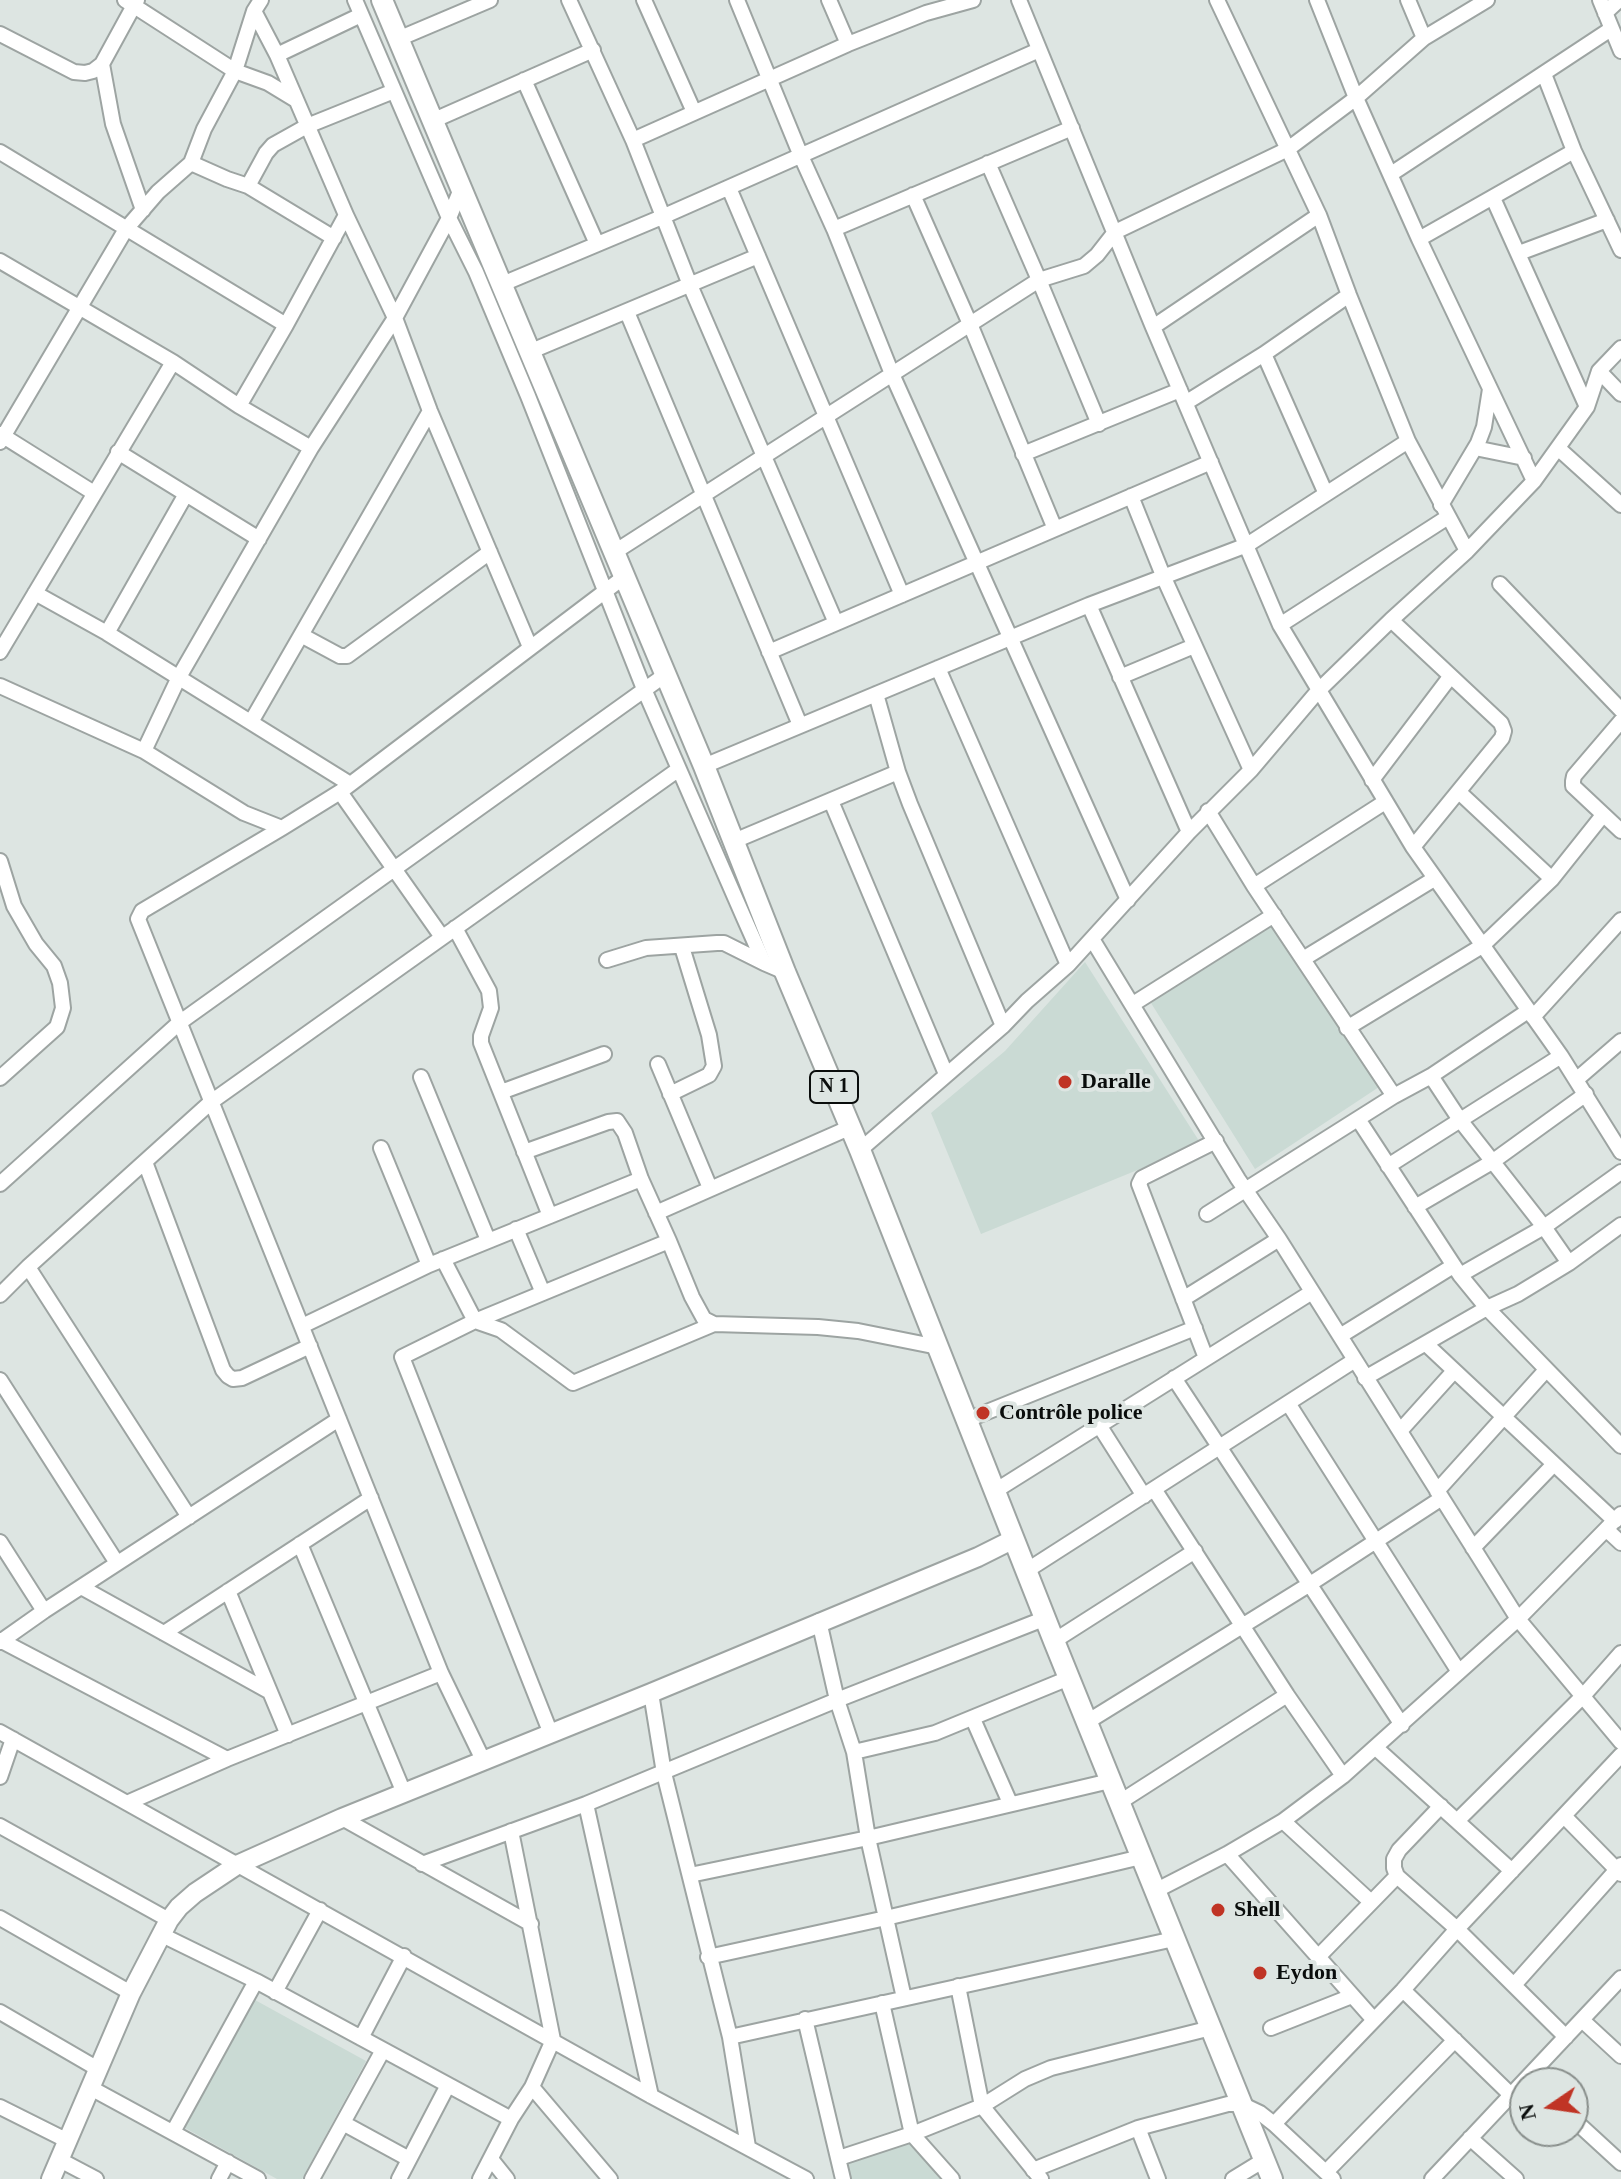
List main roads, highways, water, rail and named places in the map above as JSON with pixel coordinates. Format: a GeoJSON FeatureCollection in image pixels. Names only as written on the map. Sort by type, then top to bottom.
{"type":"FeatureCollection","features":[{"type":"Feature","properties":{"kind":"highway","name":"N 1"},"geometry":{"type":"LineString","coordinates":[[382,0],[704,766],[1268,2170]]}},
{"type":"Feature","properties":{"kind":"main road"},"geometry":{"type":"LineString","coordinates":[[51,2179],[131,1993],[165,1928],[179,1907],[195,1893],[237,1865],[342,1818],[651,1693],[978,1557],[1014,1539]]}},
{"type":"Feature","properties":{"kind":"place","name":"Daralle"},"geometry":{"type":"Point","coordinates":[1065,1082]}},
{"type":"Feature","properties":{"kind":"place","name":"Contrôle police"},"geometry":{"type":"Point","coordinates":[983,1413]}},
{"type":"Feature","properties":{"kind":"place","name":"Shell"},"geometry":{"type":"Point","coordinates":[1218,1910]}},
{"type":"Feature","properties":{"kind":"place","name":"Eydon"},"geometry":{"type":"Point","coordinates":[1260,1973]}}]}
